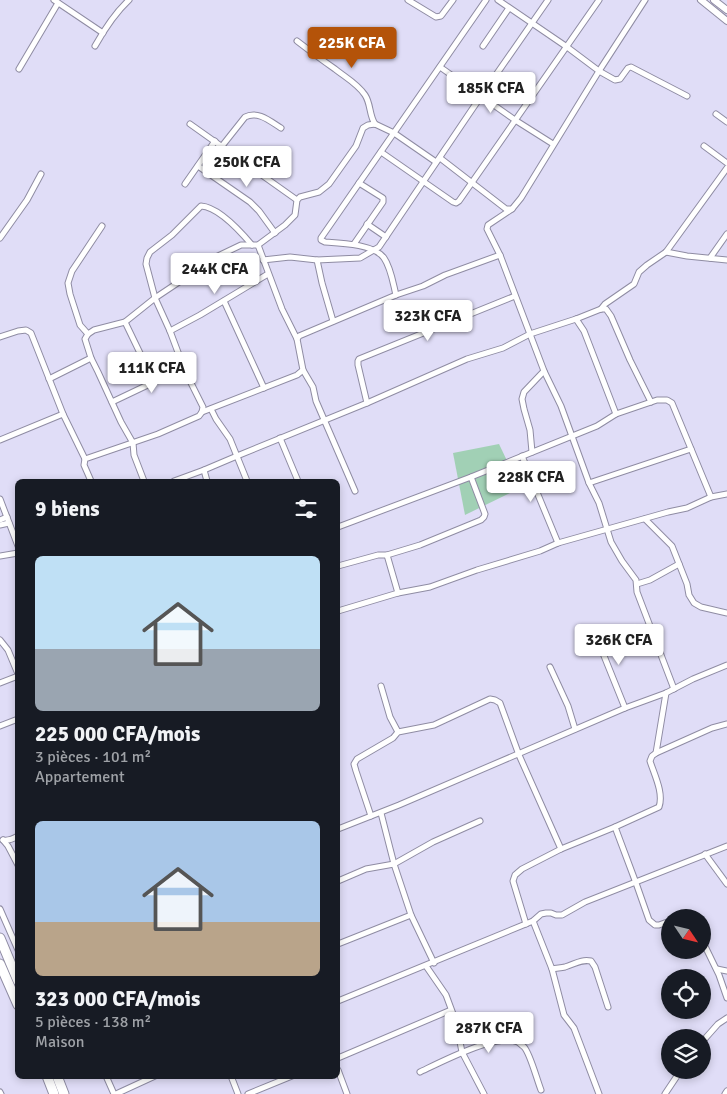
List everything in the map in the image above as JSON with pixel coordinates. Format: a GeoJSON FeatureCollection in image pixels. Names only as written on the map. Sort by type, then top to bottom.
{"type":"FeatureCollection","features":[{"type":"Feature","properties":{"kind":"main road"},"geometry":{"type":"LineString","coordinates":[[0,938],[15,974]]}},
{"type":"Feature","properties":{"kind":"main road"},"geometry":{"type":"LineString","coordinates":[[0,964],[15,999]]}},
{"type":"Feature","properties":{"kind":"main road"},"geometry":{"type":"LineString","coordinates":[[48,1079],[54,1094]]}},
{"type":"Feature","properties":{"kind":"main road"},"geometry":{"type":"LineString","coordinates":[[58,1079],[64,1094]]}},
{"type":"Feature","properties":{"kind":"street"},"geometry":{"type":"LineString","coordinates":[[95,46],[120,8],[129,0]]}},
{"type":"Feature","properties":{"kind":"street"},"geometry":{"type":"LineString","coordinates":[[408,0],[436,17],[441,16],[454,0]]}},
{"type":"Feature","properties":{"kind":"street"},"geometry":{"type":"LineString","coordinates":[[396,295],[383,256],[354,244],[325,242],[321,238],[486,0]]}},
{"type":"Feature","properties":{"kind":"street"},"geometry":{"type":"LineString","coordinates":[[498,0],[599,71],[615,80],[620,79],[628,68],[631,67],[687,96]]}},
{"type":"Feature","properties":{"kind":"street"},"geometry":{"type":"LineString","coordinates":[[263,260],[290,257],[317,260],[360,258],[379,247],[548,0]]}},
{"type":"Feature","properties":{"kind":"street"},"geometry":{"type":"LineString","coordinates":[[381,152],[453,202],[459,201],[599,0]]}},
{"type":"Feature","properties":{"kind":"street"},"geometry":{"type":"LineString","coordinates":[[645,0],[553,144],[521,198],[512,209],[488,225],[487,229],[500,255],[544,371],[561,406],[589,483],[599,502],[611,542],[622,562],[636,580],[636,592],[674,688]]}},
{"type":"Feature","properties":{"kind":"street"},"geometry":{"type":"LineString","coordinates":[[700,0],[727,21]]}},
{"type":"Feature","properties":{"kind":"street"},"geometry":{"type":"LineString","coordinates":[[714,0],[727,10]]}},
{"type":"Feature","properties":{"kind":"street"},"geometry":{"type":"LineString","coordinates":[[19,69],[56,1],[103,33]]}},
{"type":"Feature","properties":{"kind":"street"},"geometry":{"type":"LineString","coordinates":[[483,46],[509,8]]}},
{"type":"Feature","properties":{"kind":"street"},"geometry":{"type":"LineString","coordinates":[[297,41],[364,93],[371,109],[371,118],[375,124]]}},
{"type":"Feature","properties":{"kind":"street"},"geometry":{"type":"LineString","coordinates":[[440,67],[515,120],[553,144]]}},
{"type":"Feature","properties":{"kind":"street"},"geometry":{"type":"LineString","coordinates":[[222,146],[245,117],[250,114],[264,118],[281,128]]}},
{"type":"Feature","properties":{"kind":"street"},"geometry":{"type":"LineString","coordinates":[[716,114],[727,122]]}},
{"type":"Feature","properties":{"kind":"street"},"geometry":{"type":"LineString","coordinates":[[190,124],[297,200]]}},
{"type":"Feature","properties":{"kind":"street"},"geometry":{"type":"LineString","coordinates":[[297,200],[319,192],[329,184],[356,146],[363,128],[368,124],[375,124],[394,133],[438,160],[473,183],[506,209],[512,209]]}},
{"type":"Feature","properties":{"kind":"street"},"geometry":{"type":"LineString","coordinates":[[185,184],[215,141]]}},
{"type":"Feature","properties":{"kind":"street"},"geometry":{"type":"LineString","coordinates":[[704,146],[727,163]]}},
{"type":"Feature","properties":{"kind":"street"},"geometry":{"type":"LineString","coordinates":[[198,166],[250,202],[275,233]]}},
{"type":"Feature","properties":{"kind":"street"},"geometry":{"type":"LineString","coordinates":[[179,479],[467,359],[503,348],[530,334],[601,309],[605,304],[634,284],[640,272],[647,265],[666,252],[727,168]]}},
{"type":"Feature","properties":{"kind":"street"},"geometry":{"type":"LineString","coordinates":[[0,238],[27,200],[41,174]]}},
{"type":"Feature","properties":{"kind":"street"},"geometry":{"type":"LineString","coordinates":[[354,244],[383,202],[383,198],[359,183]]}},
{"type":"Feature","properties":{"kind":"street"},"geometry":{"type":"LineString","coordinates":[[143,479],[134,455],[133,443],[91,358],[85,339],[94,330],[125,322],[155,298],[218,256],[241,245],[255,245],[275,233],[295,215],[297,200]]}},
{"type":"Feature","properties":{"kind":"street"},"geometry":{"type":"LineString","coordinates":[[202,412],[203,407],[185,371],[155,298],[146,264],[150,252],[172,235],[201,206],[219,214],[255,245],[263,260],[282,309],[298,339],[303,370],[313,387],[316,401],[355,491]]}},
{"type":"Feature","properties":{"kind":"street"},"geometry":{"type":"LineString","coordinates":[[367,224],[386,237]]}},
{"type":"Feature","properties":{"kind":"street"},"geometry":{"type":"LineString","coordinates":[[88,334],[80,325],[68,283],[72,271],[102,226]]}},
{"type":"Feature","properties":{"kind":"street"},"geometry":{"type":"LineString","coordinates":[[710,258],[727,234]]}},
{"type":"Feature","properties":{"kind":"street"},"geometry":{"type":"LineString","coordinates":[[666,252],[727,260]]}},
{"type":"Feature","properties":{"kind":"street"},"geometry":{"type":"LineString","coordinates":[[298,339],[299,336],[396,295],[500,255]]}},
{"type":"Feature","properties":{"kind":"street"},"geometry":{"type":"LineString","coordinates":[[317,260],[334,321]]}},
{"type":"Feature","properties":{"kind":"street"},"geometry":{"type":"LineString","coordinates":[[170,331],[268,274]]}},
{"type":"Feature","properties":{"kind":"street"},"geometry":{"type":"LineString","coordinates":[[367,402],[358,365],[359,359],[515,296]]}},
{"type":"Feature","properties":{"kind":"street"},"geometry":{"type":"LineString","coordinates":[[224,301],[264,388]]}},
{"type":"Feature","properties":{"kind":"street"},"geometry":{"type":"LineString","coordinates":[[601,309],[606,309],[611,316],[651,402]]}},
{"type":"Feature","properties":{"kind":"street"},"geometry":{"type":"LineString","coordinates":[[576,319],[584,331],[616,414]]}},
{"type":"Feature","properties":{"kind":"street"},"geometry":{"type":"LineString","coordinates":[[125,322],[154,382]]}},
{"type":"Feature","properties":{"kind":"street"},"geometry":{"type":"LineString","coordinates":[[0,337],[18,331],[26,330],[31,333],[63,414],[85,460],[84,465],[90,479]]}},
{"type":"Feature","properties":{"kind":"street"},"geometry":{"type":"LineString","coordinates":[[49,379],[91,358]]}},
{"type":"Feature","properties":{"kind":"street"},"geometry":{"type":"LineString","coordinates":[[85,460],[158,434],[199,416],[202,412],[297,375],[303,370]]}},
{"type":"Feature","properties":{"kind":"street"},"geometry":{"type":"LineString","coordinates":[[112,402],[154,382],[185,371]]}},
{"type":"Feature","properties":{"kind":"street"},"geometry":{"type":"LineString","coordinates":[[532,452],[530,430],[522,399],[524,392],[544,371]]}},
{"type":"Feature","properties":{"kind":"street"},"geometry":{"type":"LineString","coordinates":[[340,526],[472,477],[597,426],[616,414],[657,400],[667,400],[672,403],[711,497]]}},
{"type":"Feature","properties":{"kind":"street"},"geometry":{"type":"LineString","coordinates":[[212,409],[216,419],[230,439],[245,479]]}},
{"type":"Feature","properties":{"kind":"street"},"geometry":{"type":"LineString","coordinates":[[0,440],[63,414]]}},
{"type":"Feature","properties":{"kind":"street"},"geometry":{"type":"LineString","coordinates":[[280,438],[297,479]]}},
{"type":"Feature","properties":{"kind":"street"},"geometry":{"type":"LineString","coordinates":[[589,483],[691,449]]}},
{"type":"Feature","properties":{"kind":"street"},"geometry":{"type":"LineString","coordinates":[[522,456],[558,543]]}},
{"type":"Feature","properties":{"kind":"street"},"geometry":{"type":"LineString","coordinates":[[204,470],[206,479]]}},
{"type":"Feature","properties":{"kind":"street"},"geometry":{"type":"LineString","coordinates":[[340,565],[378,555],[387,555],[420,545],[481,520],[485,514],[472,477]]}},
{"type":"Feature","properties":{"kind":"street"},"geometry":{"type":"LineString","coordinates":[[340,610],[398,593],[430,587],[477,570],[540,552],[558,543],[687,508],[711,497],[727,494]]}},
{"type":"Feature","properties":{"kind":"street"},"geometry":{"type":"LineString","coordinates":[[0,499],[15,538]]}},
{"type":"Feature","properties":{"kind":"street"},"geometry":{"type":"LineString","coordinates":[[0,520],[7,517]]}},
{"type":"Feature","properties":{"kind":"street"},"geometry":{"type":"LineString","coordinates":[[645,519],[672,546],[687,584],[689,595],[694,603],[701,607],[727,614]]}},
{"type":"Feature","properties":{"kind":"street"},"geometry":{"type":"LineString","coordinates":[[0,525],[9,523]]}},
{"type":"Feature","properties":{"kind":"street"},"geometry":{"type":"LineString","coordinates":[[0,556],[15,554]]}},
{"type":"Feature","properties":{"kind":"street"},"geometry":{"type":"LineString","coordinates":[[387,555],[398,593]]}},
{"type":"Feature","properties":{"kind":"street"},"geometry":{"type":"LineString","coordinates":[[637,584],[650,580],[678,564]]}},
{"type":"Feature","properties":{"kind":"street"},"geometry":{"type":"LineString","coordinates":[[594,631],[625,708]]}},
{"type":"Feature","properties":{"kind":"street"},"geometry":{"type":"LineString","coordinates":[[0,640],[8,650],[15,668]]}},
{"type":"Feature","properties":{"kind":"street"},"geometry":{"type":"LineString","coordinates":[[340,828],[519,755],[727,665]]}},
{"type":"Feature","properties":{"kind":"street"},"geometry":{"type":"LineString","coordinates":[[550,667],[568,706],[576,729]]}},
{"type":"Feature","properties":{"kind":"street"},"geometry":{"type":"LineString","coordinates":[[0,682],[15,676]]}},
{"type":"Feature","properties":{"kind":"street"},"geometry":{"type":"LineString","coordinates":[[381,686],[390,717],[398,732]]}},
{"type":"Feature","properties":{"kind":"street"},"geometry":{"type":"LineString","coordinates":[[526,924],[513,881],[515,875],[522,869],[561,848],[659,807],[661,801],[659,789],[650,761],[656,752],[666,692]]}},
{"type":"Feature","properties":{"kind":"street"},"geometry":{"type":"LineString","coordinates":[[371,816],[354,764],[357,759],[393,738],[398,732],[434,725],[490,699],[500,703],[519,755],[561,848]]}},
{"type":"Feature","properties":{"kind":"street"},"geometry":{"type":"LineString","coordinates":[[0,726],[15,720]]}},
{"type":"Feature","properties":{"kind":"street"},"geometry":{"type":"LineString","coordinates":[[656,752],[712,728],[727,724]]}},
{"type":"Feature","properties":{"kind":"street"},"geometry":{"type":"LineString","coordinates":[[381,813],[394,864],[411,915],[434,963]]}},
{"type":"Feature","properties":{"kind":"street"},"geometry":{"type":"LineString","coordinates":[[340,881],[366,869],[394,864],[433,842],[480,822]]}},
{"type":"Feature","properties":{"kind":"street"},"geometry":{"type":"LineString","coordinates":[[615,827],[649,920],[655,925],[661,924]]}},
{"type":"Feature","properties":{"kind":"street"},"geometry":{"type":"LineString","coordinates":[[2,840],[12,840],[15,838]]}},
{"type":"Feature","properties":{"kind":"street"},"geometry":{"type":"LineString","coordinates":[[2,840],[15,859]]}},
{"type":"Feature","properties":{"kind":"street"},"geometry":{"type":"LineString","coordinates":[[340,1000],[533,921],[541,914],[551,912],[556,915],[562,915],[586,902],[727,846]]}},
{"type":"Feature","properties":{"kind":"street"},"geometry":{"type":"LineString","coordinates":[[705,854],[727,884]]}},
{"type":"Feature","properties":{"kind":"street"},"geometry":{"type":"LineString","coordinates":[[0,909],[15,943]]}},
{"type":"Feature","properties":{"kind":"street"},"geometry":{"type":"LineString","coordinates":[[340,943],[411,915]]}},
{"type":"Feature","properties":{"kind":"street"},"geometry":{"type":"LineString","coordinates":[[533,921],[552,969],[564,1015],[574,1028],[599,1094]]}},
{"type":"Feature","properties":{"kind":"street"},"geometry":{"type":"LineString","coordinates":[[7,956],[15,952]]}},
{"type":"Feature","properties":{"kind":"street"},"geometry":{"type":"LineString","coordinates":[[711,959],[727,998]]}},
{"type":"Feature","properties":{"kind":"street"},"geometry":{"type":"LineString","coordinates":[[552,969],[585,960],[591,961],[596,967],[608,1007]]}},
{"type":"Feature","properties":{"kind":"street"},"geometry":{"type":"LineString","coordinates":[[426,966],[446,995],[456,1022],[462,1052],[484,1094]]}},
{"type":"Feature","properties":{"kind":"street"},"geometry":{"type":"LineString","coordinates":[[716,969],[727,971]]}},
{"type":"Feature","properties":{"kind":"street"},"geometry":{"type":"LineString","coordinates":[[340,1057],[451,1010]]}},
{"type":"Feature","properties":{"kind":"street"},"geometry":{"type":"LineString","coordinates":[[711,1032],[727,1018]]}},
{"type":"Feature","properties":{"kind":"street"},"geometry":{"type":"LineString","coordinates":[[420,1072],[462,1052],[496,1041],[510,1040],[518,1042],[526,1049],[540,1090]]}},
{"type":"Feature","properties":{"kind":"street"},"geometry":{"type":"LineString","coordinates":[[340,1075],[347,1094]]}},
{"type":"Feature","properties":{"kind":"street"},"geometry":{"type":"LineString","coordinates":[[108,1079],[115,1094],[148,1079]]}},
{"type":"Feature","properties":{"kind":"street"},"geometry":{"type":"LineString","coordinates":[[232,1079],[238,1094]]}},
{"type":"Feature","properties":{"kind":"street"},"geometry":{"type":"LineString","coordinates":[[248,1094],[285,1079]]}},
{"type":"Feature","properties":{"kind":"street"},"geometry":{"type":"LineString","coordinates":[[665,1094],[675,1079]]}},
{"type":"Feature","properties":{"kind":"green space"},"geometry":{"type":"Polygon","coordinates":[[[499,444],[520,488],[465,515],[453,453],[499,444]]]}}]}
